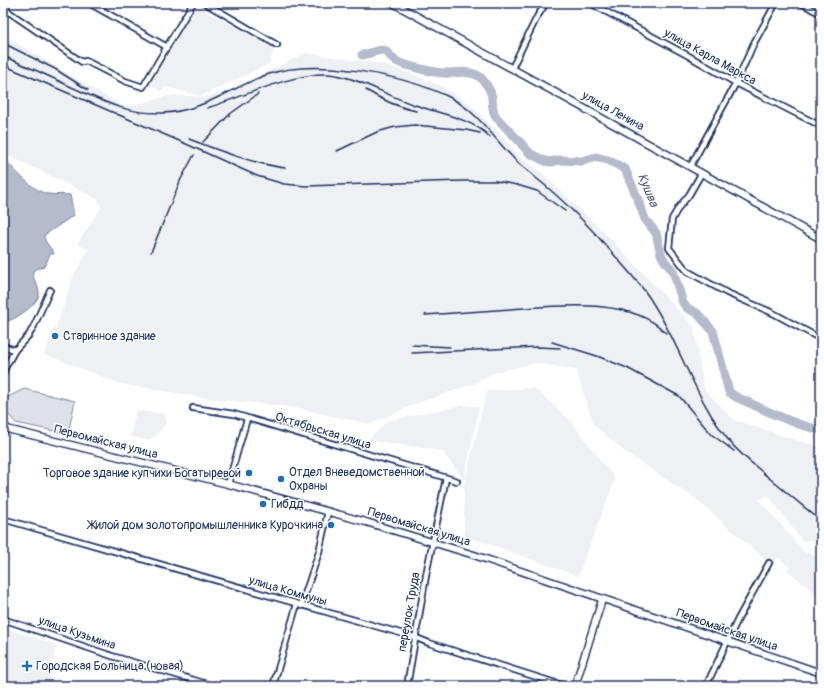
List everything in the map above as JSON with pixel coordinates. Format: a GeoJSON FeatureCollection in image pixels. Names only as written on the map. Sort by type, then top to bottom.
{"type":"FeatureCollection","features":[{"type":"Feature","properties":{"kind":"main road","name":"улица Ленина"},"geometry":{"type":"LineString","coordinates":[[393,3],[821,239]]}},
{"type":"Feature","properties":{"kind":"main road","name":"Первомайская улица"},"geometry":{"type":"LineString","coordinates":[[5,428],[228,484],[328,511],[433,543],[821,673]]}},
{"type":"Feature","properties":{"kind":"main road"},"geometry":{"type":"LineString","coordinates":[[575,686],[602,600]]}},
{"type":"Feature","properties":{"kind":"street"},"geometry":{"type":"LineString","coordinates":[[89,3],[167,47]]}},
{"type":"Feature","properties":{"kind":"street"},"geometry":{"type":"LineString","coordinates":[[3,8],[82,62],[86,61],[125,81],[143,86],[193,3]]}},
{"type":"Feature","properties":{"kind":"street"},"geometry":{"type":"LineString","coordinates":[[205,3],[277,45]]}},
{"type":"Feature","properties":{"kind":"street"},"geometry":{"type":"LineString","coordinates":[[512,68],[537,17],[546,3]]}},
{"type":"Feature","properties":{"kind":"street","name":"улица Карла Маркса"},"geometry":{"type":"LineString","coordinates":[[590,3],[736,83],[821,126]]}},
{"type":"Feature","properties":{"kind":"street"},"geometry":{"type":"LineString","coordinates":[[690,167],[736,83],[754,43],[776,3]]}},
{"type":"Feature","properties":{"kind":"street"},"geometry":{"type":"LineString","coordinates":[[801,3],[821,14]]}},
{"type":"Feature","properties":{"kind":"street"},"geometry":{"type":"LineString","coordinates":[[701,174],[689,195],[679,207],[672,219],[669,248],[687,271],[727,293],[773,313],[821,339]]}},
{"type":"Feature","properties":{"kind":"street"},"geometry":{"type":"LineString","coordinates":[[3,375],[5,368],[15,350],[31,331],[50,290]]}},
{"type":"Feature","properties":{"kind":"street"},"geometry":{"type":"LineString","coordinates":[[3,346],[15,350]]}},
{"type":"Feature","properties":{"kind":"street","name":"Октябрьская улица"},"geometry":{"type":"LineString","coordinates":[[193,408],[234,414],[456,481]]}},
{"type":"Feature","properties":{"kind":"street"},"geometry":{"type":"LineString","coordinates":[[228,484],[247,419]]}},
{"type":"Feature","properties":{"kind":"street"},"geometry":{"type":"LineString","coordinates":[[3,420],[5,428]]}},
{"type":"Feature","properties":{"kind":"street","name":"переулок Труда"},"geometry":{"type":"LineString","coordinates":[[407,686],[414,637],[446,478]]}},
{"type":"Feature","properties":{"kind":"street"},"geometry":{"type":"LineString","coordinates":[[273,686],[318,552],[328,511]]}},
{"type":"Feature","properties":{"kind":"street","name":"улица Коммуны"},"geometry":{"type":"LineString","coordinates":[[3,519],[414,637],[566,686]]}},
{"type":"Feature","properties":{"kind":"street"},"geometry":{"type":"LineString","coordinates":[[706,686],[738,619],[769,563]]}},
{"type":"Feature","properties":{"kind":"street","name":"улица Кузьмина"},"geometry":{"type":"LineString","coordinates":[[3,619],[112,656],[214,686]]}},
{"type":"Feature","properties":{"kind":"shaded area"},"geometry":{"type":"Polygon","coordinates":[[[196,6],[275,47],[269,64],[201,96],[166,87],[161,91],[150,84],[196,6]]]}},
{"type":"Feature","properties":{"kind":"shaded area"},"geometry":{"type":"Polygon","coordinates":[[[3,35],[124,107],[173,95],[205,97],[222,93],[306,53],[382,64],[412,74],[443,87],[470,104],[520,157],[540,171],[610,238],[694,327],[704,389],[734,420],[805,443],[821,446],[821,539],[802,541],[768,495],[759,500],[806,554],[810,552],[821,564],[821,598],[787,570],[789,567],[778,557],[773,565],[769,563],[689,493],[688,494],[625,452],[594,425],[576,370],[535,363],[496,372],[475,383],[410,406],[371,424],[290,407],[206,398],[121,384],[44,354],[64,306],[73,277],[88,250],[77,244],[101,207],[98,199],[3,153],[3,35]]]}},
{"type":"Feature","properties":{"kind":"shaded area"},"geometry":{"type":"Polygon","coordinates":[[[534,388],[572,422],[615,479],[578,576],[464,535],[464,485],[487,391],[534,388]]]}},
{"type":"Feature","properties":{"kind":"shaded area"},"geometry":{"type":"Polygon","coordinates":[[[24,389],[75,401],[68,434],[16,423],[3,409],[4,399],[24,389]]]}},
{"type":"Feature","properties":{"kind":"shaded area"},"geometry":{"type":"Polygon","coordinates":[[[463,405],[479,407],[464,480],[442,451],[368,440],[387,421],[463,405]]]}},
{"type":"Feature","properties":{"kind":"shaded area"},"geometry":{"type":"Polygon","coordinates":[[[136,411],[164,413],[166,423],[156,436],[147,440],[130,437],[136,411]]]}},
{"type":"Feature","properties":{"kind":"shaded area","name":"Городская Больница (новая)"},"geometry":{"type":"Polygon","coordinates":[[[3,628],[57,645],[45,686],[3,686],[3,628]]]}},
{"type":"Feature","properties":{"kind":"water"},"geometry":{"type":"Polygon","coordinates":[[[3,157],[36,189],[48,194],[70,195],[74,215],[44,236],[54,254],[50,254],[43,267],[33,271],[33,277],[38,286],[39,292],[36,301],[26,311],[13,319],[3,322],[3,157]]]}},
{"type":"Feature","properties":{"kind":"waterway","name":"Кушва"},"geometry":{"type":"LineString","coordinates":[[362,55],[384,50],[392,58],[402,64],[428,71],[441,73],[466,72],[475,74],[483,80],[489,89],[492,97],[493,111],[496,117],[531,154],[550,162],[560,160],[582,161],[596,157],[608,160],[625,169],[645,219],[656,233],[661,254],[673,271],[683,303],[687,308],[697,313],[713,331],[729,392],[736,397],[778,416],[821,430]]}},
{"type":"Feature","properties":{"kind":"railway"},"geometry":{"type":"LineString","coordinates":[[3,43],[55,69],[88,90]]}},
{"type":"Feature","properties":{"kind":"railway"},"geometry":{"type":"LineString","coordinates":[[3,56],[89,95],[123,108],[148,113],[176,112],[203,104],[266,75],[286,70],[308,68],[332,68],[383,75],[428,88],[458,102],[485,126],[517,162],[580,218],[636,280],[656,308],[667,327],[695,387],[717,424],[734,447],[766,475]]}},
{"type":"Feature","properties":{"kind":"railway"},"geometry":{"type":"LineString","coordinates":[[3,65],[257,176],[284,184],[306,186],[496,181],[537,191],[565,211]]}},
{"type":"Feature","properties":{"kind":"railway"},"geometry":{"type":"LineString","coordinates":[[207,108],[289,80],[322,74],[336,75],[346,77],[405,102],[465,121],[474,125],[490,137]]}},
{"type":"Feature","properties":{"kind":"railway"},"geometry":{"type":"LineString","coordinates":[[366,90],[390,103],[416,111]]}},
{"type":"Feature","properties":{"kind":"railway"},"geometry":{"type":"LineString","coordinates":[[203,142],[230,114],[258,94]]}},
{"type":"Feature","properties":{"kind":"railway"},"geometry":{"type":"LineString","coordinates":[[337,151],[377,132],[395,127],[415,125],[466,130],[480,133]]}},
{"type":"Feature","properties":{"kind":"railway"},"geometry":{"type":"LineString","coordinates":[[189,139],[248,160],[285,168]]}},
{"type":"Feature","properties":{"kind":"railway"},"geometry":{"type":"LineString","coordinates":[[151,252],[181,179],[194,155]]}},
{"type":"Feature","properties":{"kind":"railway"},"geometry":{"type":"LineString","coordinates":[[425,315],[549,306],[593,306],[614,308],[634,313],[651,321],[666,333]]}},
{"type":"Feature","properties":{"kind":"railway"},"geometry":{"type":"LineString","coordinates":[[552,342],[597,356],[627,368],[679,396],[711,434],[734,451]]}},
{"type":"Feature","properties":{"kind":"railway"},"geometry":{"type":"LineString","coordinates":[[412,345],[450,347]]}},
{"type":"Feature","properties":{"kind":"railway"},"geometry":{"type":"LineString","coordinates":[[412,353],[537,347],[560,348]]}},
{"type":"Feature","properties":{"kind":"railway"},"geometry":{"type":"LineString","coordinates":[[763,473],[821,521]]}},
{"type":"Feature","properties":{"kind":"place","name":"Старинное здание"},"geometry":{"type":"Point","coordinates":[55,336]}},
{"type":"Feature","properties":{"kind":"place","name":"Торговое здание купчихи Богатыревой"},"geometry":{"type":"Point","coordinates":[249,473]}},
{"type":"Feature","properties":{"kind":"place","name":"Отдел Вневедомственной Охраны"},"geometry":{"type":"Point","coordinates":[281,479]}},
{"type":"Feature","properties":{"kind":"place","name":"Гибдд"},"geometry":{"type":"Point","coordinates":[263,504]}},
{"type":"Feature","properties":{"kind":"place","name":"Жилой дом золотопромышленника Курочкина"},"geometry":{"type":"Point","coordinates":[331,525]}},
{"type":"Feature","properties":{"kind":"place","name":"Городская Больница (новая)"},"geometry":{"type":"Point","coordinates":[27,666]}}]}
